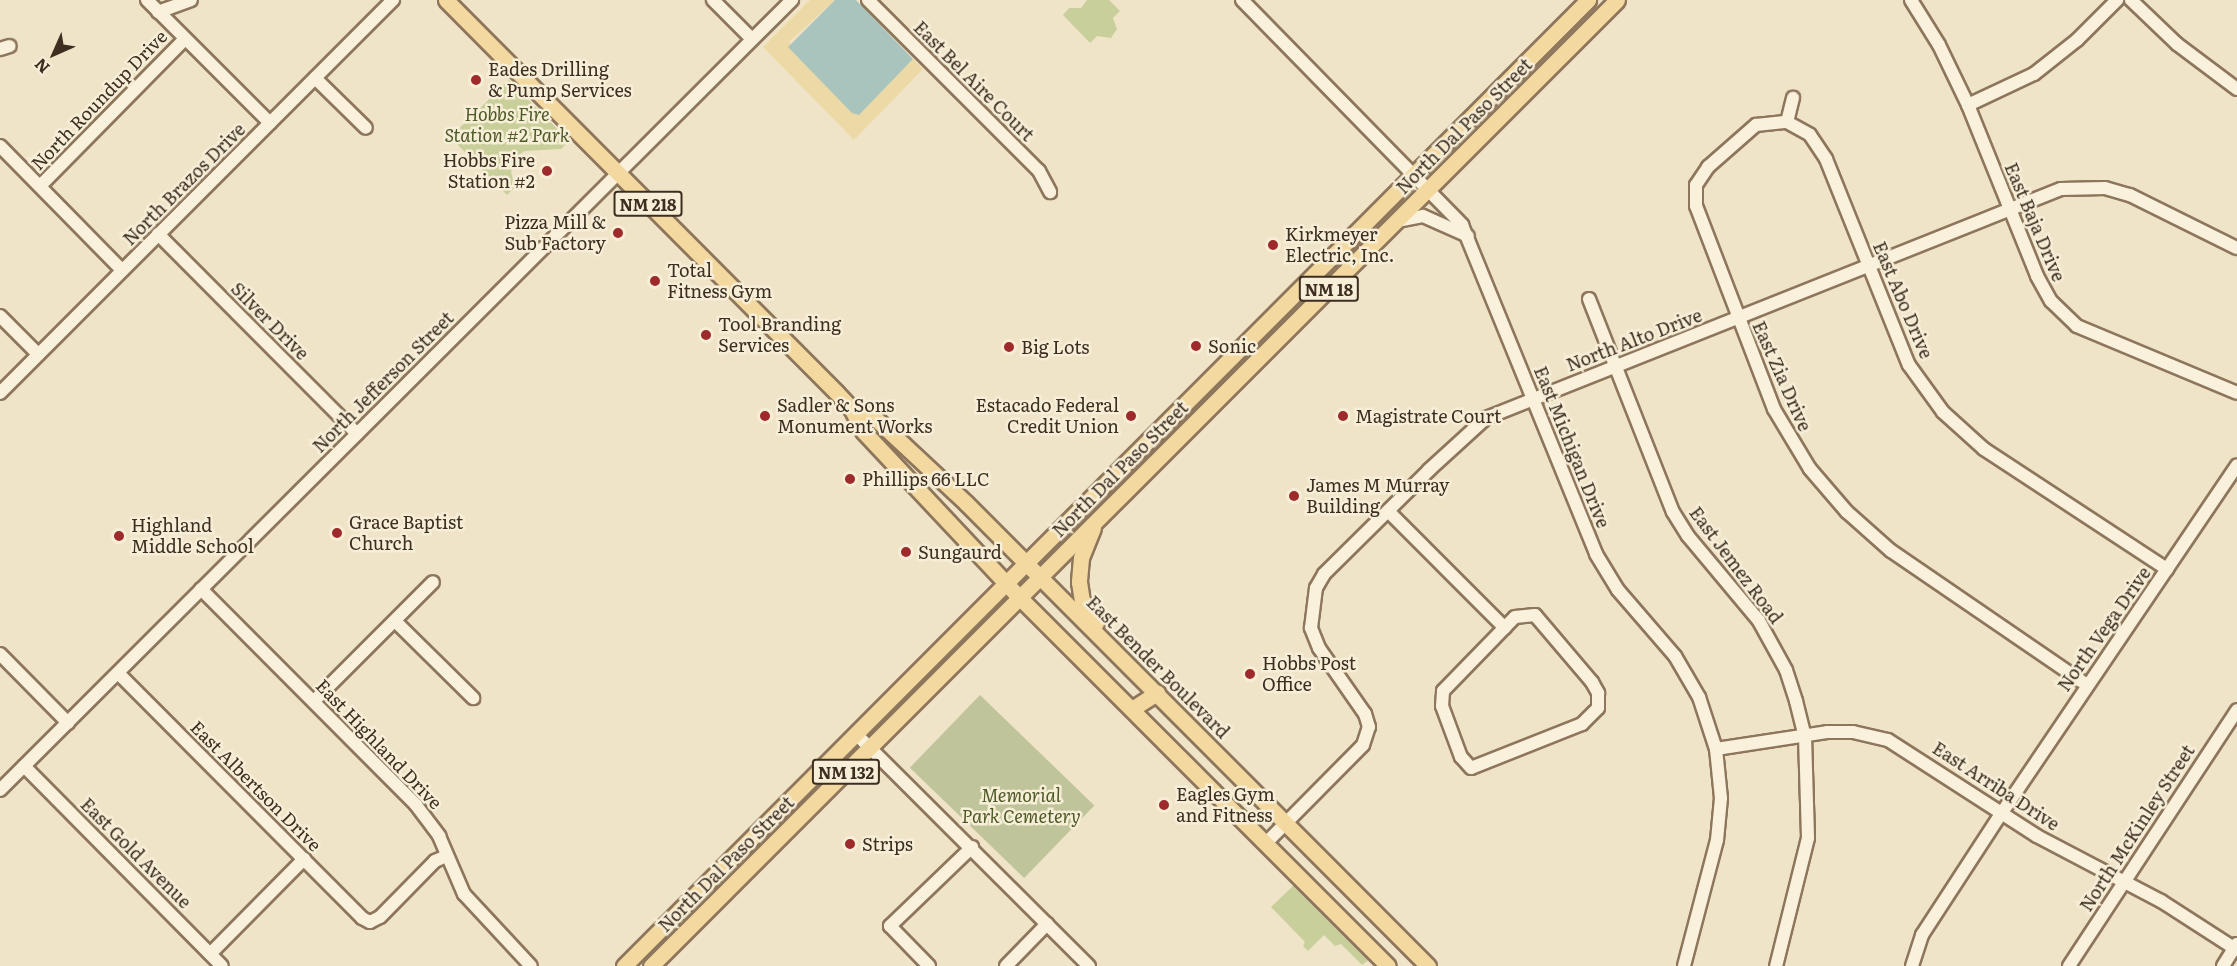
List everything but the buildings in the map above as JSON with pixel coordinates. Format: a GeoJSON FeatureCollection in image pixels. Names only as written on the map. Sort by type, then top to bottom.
{"type":"FeatureCollection","features":[{"type":"Feature","properties":{"kind":"main road","name":"East Bender Boulevard"},"geometry":{"type":"LineString","coordinates":[[446,0],[851,408],[863,431],[1020,598],[1388,966]]}},
{"type":"Feature","properties":{"kind":"main road","name":"North Dal Paso Street"},"geometry":{"type":"LineString","coordinates":[[624,966],[1588,0]]}},
{"type":"Feature","properties":{"kind":"main road","name":"North Dal Paso Street"},"geometry":{"type":"LineString","coordinates":[[651,966],[1617,0]]}},
{"type":"Feature","properties":{"kind":"main road","name":"East Bender Boulevard"},"geometry":{"type":"LineString","coordinates":[[851,408],[876,419],[1026,563],[1428,966]]}},
{"type":"Feature","properties":{"kind":"main road"},"geometry":{"type":"LineString","coordinates":[[1095,523],[1081,558],[1079,582],[1082,600],[1103,639]]}},
{"type":"Feature","properties":{"kind":"main road"},"geometry":{"type":"LineString","coordinates":[[1132,710],[1157,693]]}},
{"type":"Feature","properties":{"kind":"street"},"geometry":{"type":"LineString","coordinates":[[147,0],[270,123]]}},
{"type":"Feature","properties":{"kind":"street"},"geometry":{"type":"LineString","coordinates":[[158,12],[191,0]]}},
{"type":"Feature","properties":{"kind":"street","name":"North Brazos Drive"},"geometry":{"type":"LineString","coordinates":[[0,393],[393,0]]}},
{"type":"Feature","properties":{"kind":"street"},"geometry":{"type":"LineString","coordinates":[[713,0],[752,39]]}},
{"type":"Feature","properties":{"kind":"street","name":"North Jefferson Street"},"geometry":{"type":"LineString","coordinates":[[0,790],[792,0]]}},
{"type":"Feature","properties":{"kind":"street","name":"East Bel Aire Court"},"geometry":{"type":"LineString","coordinates":[[868,0],[1039,171],[1050,192]]}},
{"type":"Feature","properties":{"kind":"street","name":"East Michigan Drive"},"geometry":{"type":"LineString","coordinates":[[1242,0],[1430,188],[1469,236],[1596,554],[1618,590],[1675,656],[1699,697],[1716,749],[1721,798],[1717,840],[1684,966]]}},
{"type":"Feature","properties":{"kind":"street","name":"East Baja Drive"},"geometry":{"type":"LineString","coordinates":[[1911,0],[1939,45],[1968,105],[2044,291],[2067,318],[2100,337],[2237,393]]}},
{"type":"Feature","properties":{"kind":"street"},"geometry":{"type":"LineString","coordinates":[[1968,105],[2034,74],[2078,40],[2118,0]]}},
{"type":"Feature","properties":{"kind":"street"},"geometry":{"type":"LineString","coordinates":[[2131,0],[2177,44],[2237,89]]}},
{"type":"Feature","properties":{"kind":"street","name":"North Roundup Drive"},"geometry":{"type":"LineString","coordinates":[[40,186],[184,39]]}},
{"type":"Feature","properties":{"kind":"street"},"geometry":{"type":"LineString","coordinates":[[315,78],[366,128]]}},
{"type":"Feature","properties":{"kind":"street"},"geometry":{"type":"LineString","coordinates":[[1787,123],[1793,98]]}},
{"type":"Feature","properties":{"kind":"street","name":"East Zia Drive"},"geometry":{"type":"LineString","coordinates":[[1787,123],[1756,125],[1734,141],[1700,177],[1694,196],[1737,319],[1786,432],[1810,469],[1847,512],[1907,563],[2087,685]]}},
{"type":"Feature","properties":{"kind":"street","name":"East Abo Drive"},"geometry":{"type":"LineString","coordinates":[[1787,123],[1810,135],[1818,146],[1909,365],[1943,412],[1984,448],[2167,569]]}},
{"type":"Feature","properties":{"kind":"street"},"geometry":{"type":"LineString","coordinates":[[0,146],[122,270]]}},
{"type":"Feature","properties":{"kind":"street","name":"North Alto Drive"},"geometry":{"type":"LineString","coordinates":[[1266,843],[1363,745],[1367,735],[1365,714],[1315,638],[1311,628],[1311,600],[1324,574],[1474,426],[1532,397],[1737,319],[2061,189],[2105,188],[2130,195],[2237,248]]}},
{"type":"Feature","properties":{"kind":"street"},"geometry":{"type":"LineString","coordinates":[[1396,221],[1424,216],[1469,236]]}},
{"type":"Feature","properties":{"kind":"street","name":"Silver Drive"},"geometry":{"type":"LineString","coordinates":[[158,234],[357,434]]}},
{"type":"Feature","properties":{"kind":"street","name":"East Jemez Road"},"geometry":{"type":"LineString","coordinates":[[1589,299],[1673,512],[1688,536],[1747,604],[1773,644],[1786,670],[1805,736],[1808,838],[1776,966]]}},
{"type":"Feature","properties":{"kind":"street"},"geometry":{"type":"LineString","coordinates":[[0,316],[38,354]]}},
{"type":"Feature","properties":{"kind":"street","name":"North Vega Drive"},"geometry":{"type":"LineString","coordinates":[[1912,966],[1922,935],[2087,685],[2237,465]]}},
{"type":"Feature","properties":{"kind":"street"},"geometry":{"type":"LineString","coordinates":[[1388,511],[1506,628]]}},
{"type":"Feature","properties":{"kind":"street"},"geometry":{"type":"LineString","coordinates":[[314,701],[433,582]]}},
{"type":"Feature","properties":{"kind":"street","name":"East Highland Drive"},"geometry":{"type":"LineString","coordinates":[[201,589],[416,805],[439,836],[446,856],[473,907],[531,966]]}},
{"type":"Feature","properties":{"kind":"street"},"geometry":{"type":"LineString","coordinates":[[1534,615],[1592,682],[1598,693],[1598,708],[1582,724],[1471,768],[1461,757],[1442,706],[1443,691],[1506,628],[1515,617],[1534,615]]}},
{"type":"Feature","properties":{"kind":"street"},"geometry":{"type":"LineString","coordinates":[[395,621],[473,698]]}},
{"type":"Feature","properties":{"kind":"street"},"geometry":{"type":"LineString","coordinates":[[0,654],[68,723]]}},
{"type":"Feature","properties":{"kind":"street","name":"East Albertson Drive"},"geometry":{"type":"LineString","coordinates":[[118,673],[304,860],[370,922],[380,917],[435,861],[446,856]]}},
{"type":"Feature","properties":{"kind":"street","name":"North McKinley Street"},"geometry":{"type":"LineString","coordinates":[[2068,966],[2237,710]]}},
{"type":"Feature","properties":{"kind":"street","name":"East Arriba Drive"},"geometry":{"type":"LineString","coordinates":[[1716,749],[1805,736],[1853,732],[1888,740],[1905,747],[2001,814],[2124,881],[2236,948]]}},
{"type":"Feature","properties":{"kind":"street"},"geometry":{"type":"LineString","coordinates":[[856,734],[1089,966]]}},
{"type":"Feature","properties":{"kind":"street","name":"East Gold Avenue"},"geometry":{"type":"LineString","coordinates":[[24,766],[222,966]]}},
{"type":"Feature","properties":{"kind":"street"},"geometry":{"type":"LineString","coordinates":[[929,966],[890,926],[972,847]]}},
{"type":"Feature","properties":{"kind":"street"},"geometry":{"type":"LineString","coordinates":[[210,954],[304,860]]}},
{"type":"Feature","properties":{"kind":"street"},"geometry":{"type":"LineString","coordinates":[[1006,966],[1047,924]]}},
{"type":"Feature","properties":{"kind":"street"},"geometry":{"type":"LineString","coordinates":[[2223,966],[2236,948]]}},
{"type":"Feature","properties":{"kind":"green space"},"geometry":{"type":"Polygon","coordinates":[[[1087,0],[1109,0],[1120,11],[1113,18],[1117,29],[1111,38],[1097,36],[1090,43],[1063,15],[1069,8],[1081,8],[1087,0]]]}},
{"type":"Feature","properties":{"kind":"green space","name":"Hobbs Fire Station #2 Park"},"geometry":{"type":"Polygon","coordinates":[[[509,80],[569,141],[561,149],[525,151],[517,156],[511,172],[515,187],[507,195],[450,137],[509,80]]]}},
{"type":"Feature","properties":{"kind":"green space","name":"Memorial Park Cemetery"},"geometry":{"type":"Polygon","coordinates":[[[980,695],[1094,805],[1024,878],[910,768],[980,695]]]}},
{"type":"Feature","properties":{"kind":"green space"},"geometry":{"type":"Polygon","coordinates":[[[1295,884],[1370,959],[1362,965],[1341,944],[1335,946],[1324,935],[1308,951],[1303,946],[1305,942],[1271,907],[1295,884]]]}},
{"type":"Feature","properties":{"kind":"sand"},"geometry":{"type":"Polygon","coordinates":[[[810,0],[835,0],[789,42],[859,115],[913,59],[923,69],[854,140],[763,47],[810,0]]]}},
{"type":"Feature","properties":{"kind":"water"},"geometry":{"type":"Polygon","coordinates":[[[835,0],[856,0],[913,59],[859,115],[852,113],[788,47],[835,0]]]}},
{"type":"Feature","properties":{"kind":"place","name":"Eades Drilling & Pump Services"},"geometry":{"type":"Point","coordinates":[476,80]}},
{"type":"Feature","properties":{"kind":"place","name":"Hobbs Fire Station #2"},"geometry":{"type":"Point","coordinates":[547,171]}},
{"type":"Feature","properties":{"kind":"place","name":"Pizza Mill & Sub Factory"},"geometry":{"type":"Point","coordinates":[618,233]}},
{"type":"Feature","properties":{"kind":"place","name":"Kirkmeyer Electric, Inc."},"geometry":{"type":"Point","coordinates":[1273,245]}},
{"type":"Feature","properties":{"kind":"place","name":"Total Fitness Gym"},"geometry":{"type":"Point","coordinates":[655,281]}},
{"type":"Feature","properties":{"kind":"place","name":"Tool Branding Services"},"geometry":{"type":"Point","coordinates":[706,335]}},
{"type":"Feature","properties":{"kind":"place","name":"Sonic"},"geometry":{"type":"Point","coordinates":[1196,346]}},
{"type":"Feature","properties":{"kind":"place","name":"Big Lots"},"geometry":{"type":"Point","coordinates":[1009,347]}},
{"type":"Feature","properties":{"kind":"place","name":"Sadler & Sons Monument Works"},"geometry":{"type":"Point","coordinates":[765,416]}},
{"type":"Feature","properties":{"kind":"place","name":"Estacado Federal Credit Union"},"geometry":{"type":"Point","coordinates":[1131,416]}},
{"type":"Feature","properties":{"kind":"place","name":"Magistrate Court"},"geometry":{"type":"Point","coordinates":[1343,416]}},
{"type":"Feature","properties":{"kind":"place","name":"Phillips 66 LLC"},"geometry":{"type":"Point","coordinates":[850,479]}},
{"type":"Feature","properties":{"kind":"place","name":"James M Murray Building"},"geometry":{"type":"Point","coordinates":[1294,496]}},
{"type":"Feature","properties":{"kind":"place","name":"Grace Baptist Church"},"geometry":{"type":"Point","coordinates":[337,533]}},
{"type":"Feature","properties":{"kind":"place","name":"Highland Middle School"},"geometry":{"type":"Point","coordinates":[119,536]}},
{"type":"Feature","properties":{"kind":"place","name":"Sungaurd"},"geometry":{"type":"Point","coordinates":[906,552]}},
{"type":"Feature","properties":{"kind":"place","name":"Hobbs Post Office"},"geometry":{"type":"Point","coordinates":[1250,674]}},
{"type":"Feature","properties":{"kind":"place","name":"Eagles Gym and Fitness"},"geometry":{"type":"Point","coordinates":[1164,805]}},
{"type":"Feature","properties":{"kind":"place","name":"Strips"},"geometry":{"type":"Point","coordinates":[850,844]}}]}
